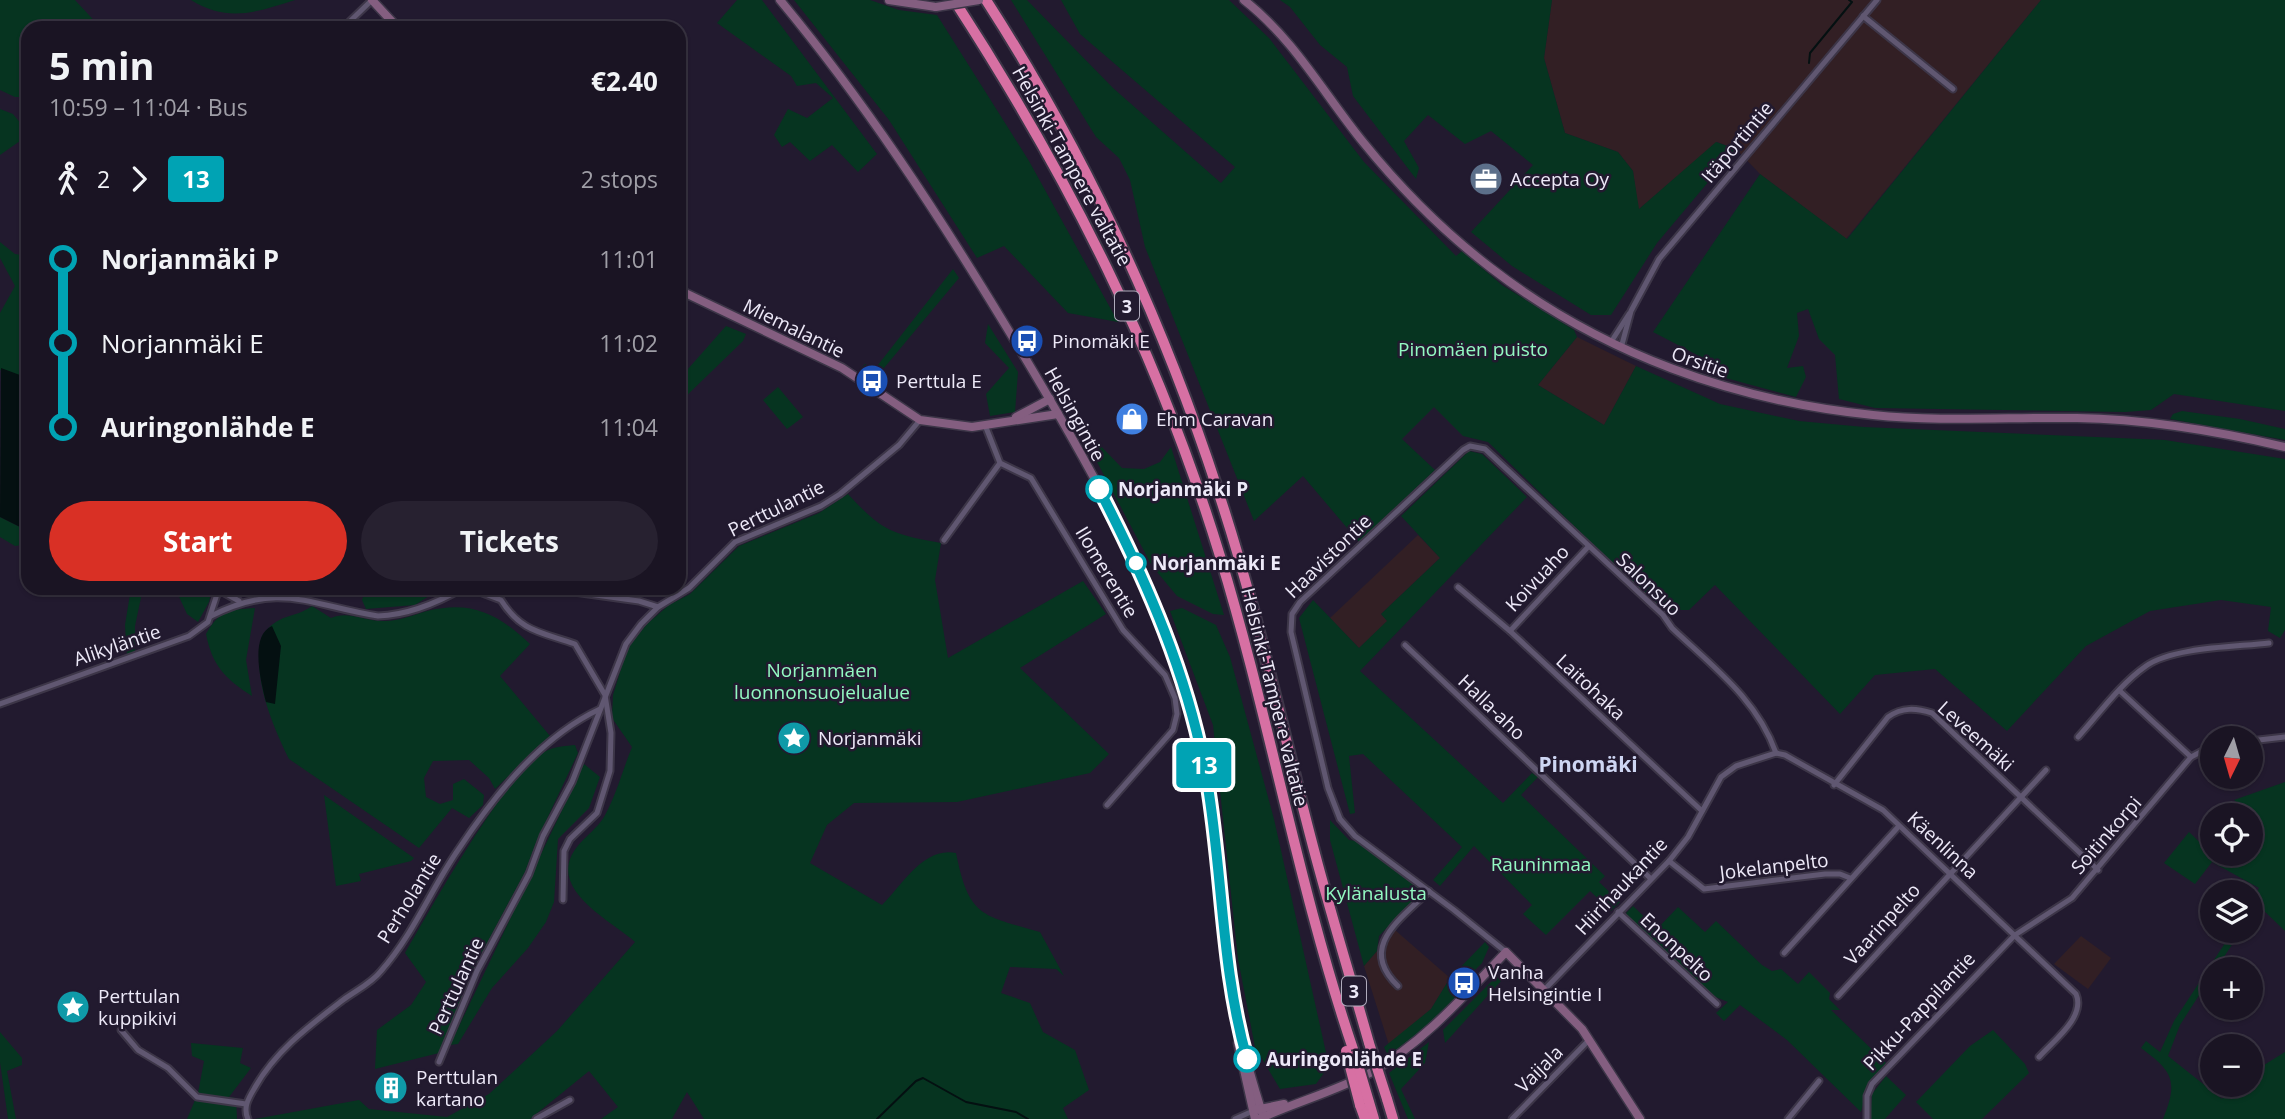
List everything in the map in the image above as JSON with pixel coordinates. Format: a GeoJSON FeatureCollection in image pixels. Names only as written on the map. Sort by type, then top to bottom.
{"type":"FeatureCollection","features":[{"type":"Feature","properties":{"kind":"highway","name":"Helsinki-Tampere valtatie"},"geometry":{"type":"LineString","coordinates":[[954,0],[1006,82],[1076,203],[1139,331],[1182,442],[1235,610],[1332,987],[1365,1103],[1374,1119]]}},
{"type":"Feature","properties":{"kind":"highway","name":"Helsinki-Tampere valtatie"},"geometry":{"type":"LineString","coordinates":[[986,0],[1040,88],[1133,269],[1196,428],[1218,489],[1260,632],[1318,864],[1393,1119]]}},
{"type":"Feature","properties":{"kind":"highway"},"geometry":{"type":"LineString","coordinates":[[1365,1103],[1365,1119]]}},
{"type":"Feature","properties":{"kind":"main road"},"geometry":{"type":"LineString","coordinates":[[372,0],[392,21]]}},
{"type":"Feature","properties":{"kind":"main road","name":"Helsingintie"},"geometry":{"type":"LineString","coordinates":[[780,0],[871,119],[950,234],[1050,399],[1108,505],[1152,596],[1185,690],[1207,783],[1228,975],[1259,1115]]}},
{"type":"Feature","properties":{"kind":"main road"},"geometry":{"type":"LineString","coordinates":[[890,0],[936,6],[979,0]]}},
{"type":"Feature","properties":{"kind":"main road","name":"Orsitie"},"geometry":{"type":"LineString","coordinates":[[1244,0],[1281,34],[1363,142],[1422,208],[1460,243],[1526,294],[1621,348],[1729,389],[1825,410],[1899,417],[2126,421],[2201,430],[2285,447]]}},
{"type":"Feature","properties":{"kind":"main road","name":"Miemalantie"},"geometry":{"type":"LineString","coordinates":[[686,293],[842,368],[920,420],[951,426],[985,425],[1058,414]]}},
{"type":"Feature","properties":{"kind":"main road","name":"Miemalantie"},"geometry":{"type":"LineString","coordinates":[[1011,419],[1050,399]]}},
{"type":"Feature","properties":{"kind":"main road"},"geometry":{"type":"LineString","coordinates":[[1259,1115],[1353,1081],[1388,1062],[1427,1031],[1506,952],[1545,989],[1588,1040],[1640,1119]]}},
{"type":"Feature","properties":{"kind":"street"},"geometry":{"type":"LineString","coordinates":[[350,21],[372,0]]}},
{"type":"Feature","properties":{"kind":"street","name":"Itäportintie"},"geometry":{"type":"LineString","coordinates":[[1611,342],[1659,259],[1877,0]]}},
{"type":"Feature","properties":{"kind":"street"},"geometry":{"type":"LineString","coordinates":[[1863,16],[1953,89]]}},
{"type":"Feature","properties":{"kind":"street","name":"Itäportintie"},"geometry":{"type":"LineString","coordinates":[[1621,348],[1631,311]]}},
{"type":"Feature","properties":{"kind":"street","name":"Perttulantie"},"geometry":{"type":"LineString","coordinates":[[686,589],[735,542],[821,506],[840,494],[900,445],[920,420]]}},
{"type":"Feature","properties":{"kind":"street"},"geometry":{"type":"LineString","coordinates":[[944,540],[1000,463],[985,425]]}},
{"type":"Feature","properties":{"kind":"street","name":"Haavistontie"},"geometry":{"type":"LineString","coordinates":[[1429,891],[1355,836],[1340,819],[1328,788],[1293,642],[1292,614],[1300,602],[1463,450],[1470,446],[1486,449]]}},
{"type":"Feature","properties":{"kind":"street","name":"Salonsuo"},"geometry":{"type":"LineString","coordinates":[[1486,449],[1663,615],[1672,628],[1749,701],[1762,719],[1776,753]]}},
{"type":"Feature","properties":{"kind":"street","name":"Ilomerentie"},"geometry":{"type":"LineString","coordinates":[[1000,463],[1031,478],[1123,630],[1172,686],[1177,714],[1173,730],[1107,805]]}},
{"type":"Feature","properties":{"kind":"street","name":"Koivuaho"},"geometry":{"type":"LineString","coordinates":[[1510,631],[1588,547]]}},
{"type":"Feature","properties":{"kind":"street","name":"Laitohaka"},"geometry":{"type":"LineString","coordinates":[[1458,587],[1510,631],[1702,811]]}},
{"type":"Feature","properties":{"kind":"street"},"geometry":{"type":"LineString","coordinates":[[211,616],[217,595]]}},
{"type":"Feature","properties":{"kind":"street"},"geometry":{"type":"LineString","coordinates":[[229,595],[239,601],[284,596],[347,611],[393,615],[450,595]]}},
{"type":"Feature","properties":{"kind":"street"},"geometry":{"type":"LineString","coordinates":[[486,595],[501,600],[511,616],[527,630],[575,644],[605,695],[610,720],[610,771],[597,813],[570,839],[564,851],[563,900]]}},
{"type":"Feature","properties":{"kind":"street"},"geometry":{"type":"LineString","coordinates":[[596,595],[639,601],[658,607]]}},
{"type":"Feature","properties":{"kind":"street","name":"Perttulantie"},"geometry":{"type":"LineString","coordinates":[[439,1062],[477,971],[530,874],[543,836],[572,782],[626,644],[658,607],[677,595]]}},
{"type":"Feature","properties":{"kind":"street","name":"Alikyläntie"},"geometry":{"type":"LineString","coordinates":[[0,704],[189,636],[208,622],[211,616],[239,601]]}},
{"type":"Feature","properties":{"kind":"street"},"geometry":{"type":"LineString","coordinates":[[2078,737],[2147,665],[2162,658],[2269,643]]}},
{"type":"Feature","properties":{"kind":"street","name":"Halla-aho"},"geometry":{"type":"LineString","coordinates":[[1405,645],[1650,878]]}},
{"type":"Feature","properties":{"kind":"street"},"geometry":{"type":"LineString","coordinates":[[2120,691],[2192,757]]}},
{"type":"Feature","properties":{"kind":"street","name":"Perholantie"},"geometry":{"type":"LineString","coordinates":[[246,1104],[265,1069],[294,1038],[380,973],[415,924],[457,850],[523,766],[588,714],[600,709]]}},
{"type":"Feature","properties":{"kind":"street","name":"Leveemäki"},"geometry":{"type":"LineString","coordinates":[[1834,785],[1888,717],[1897,710],[1920,709],[1932,713],[2098,870]]}},
{"type":"Feature","properties":{"kind":"street"},"geometry":{"type":"LineString","coordinates":[[2263,740],[2285,737]]}},
{"type":"Feature","properties":{"kind":"street","name":"Käenlinna"},"geometry":{"type":"LineString","coordinates":[[1776,753],[1785,755],[1882,810],[2070,986],[2079,1001],[2077,1013],[2039,1057]]}},
{"type":"Feature","properties":{"kind":"street","name":"Hiirihaukantie"},"geometry":{"type":"LineString","coordinates":[[1545,989],[1669,861],[1688,837],[1715,786],[1729,771],[1776,753]]}},
{"type":"Feature","properties":{"kind":"street","name":"Soitinkorpi"},"geometry":{"type":"LineString","coordinates":[[2015,935],[2072,898],[2192,757],[2200,753]]}},
{"type":"Feature","properties":{"kind":"street","name":"Vaarinpelto"},"geometry":{"type":"LineString","coordinates":[[1838,996],[2046,770]]}},
{"type":"Feature","properties":{"kind":"street"},"geometry":{"type":"LineString","coordinates":[[1784,953],[1899,826]]}},
{"type":"Feature","properties":{"kind":"street","name":"Jokelanpelto"},"geometry":{"type":"LineString","coordinates":[[1669,861],[1704,889],[1825,874],[1840,874],[1850,878]]}},
{"type":"Feature","properties":{"kind":"street"},"geometry":{"type":"LineString","coordinates":[[1398,986],[1383,967],[1380,951],[1386,934],[1429,891],[1506,952]]}},
{"type":"Feature","properties":{"kind":"street","name":"Enonpelto"},"geometry":{"type":"LineString","coordinates":[[1618,912],[1717,1004]]}},
{"type":"Feature","properties":{"kind":"street","name":"Pikku-Pappilantie"},"geometry":{"type":"LineString","coordinates":[[1867,1119],[1867,1096],[1872,1084],[2015,935]]}},
{"type":"Feature","properties":{"kind":"street"},"geometry":{"type":"LineString","coordinates":[[121,1030],[138,1050],[169,1068],[197,1097],[246,1104],[248,1119]]}},
{"type":"Feature","properties":{"kind":"street","name":"Vaijala"},"geometry":{"type":"LineString","coordinates":[[1511,1119],[1588,1040]]}},
{"type":"Feature","properties":{"kind":"street"},"geometry":{"type":"LineString","coordinates":[[1788,1119],[1819,1081]]}},
{"type":"Feature","properties":{"kind":"street"},"geometry":{"type":"LineString","coordinates":[[536,1119],[570,1100]]}},
{"type":"Feature","properties":{"kind":"street"},"geometry":{"type":"LineString","coordinates":[[1235,1119],[1259,1115]]}},
{"type":"Feature","properties":{"kind":"shaded area"},"geometry":{"type":"Polygon","coordinates":[[[1552,0],[2041,0],[1846,239],[1760,174],[1736,149],[1717,142],[1638,210],[1633,171],[1618,152],[1565,133],[1544,58],[1552,0]]]}},
{"type":"Feature","properties":{"kind":"shaded area"},"geometry":{"type":"Polygon","coordinates":[[[1577,337],[1636,366],[1604,425],[1538,385],[1577,337]]]}},
{"type":"Feature","properties":{"kind":"shaded area"},"geometry":{"type":"Polygon","coordinates":[[[1,368],[21,375],[21,527],[0,517],[1,368]]]}},
{"type":"Feature","properties":{"kind":"shaded area"},"geometry":{"type":"Polygon","coordinates":[[[1418,535],[1440,558],[1381,614],[1388,621],[1359,648],[1330,618],[1418,535]]]}},
{"type":"Feature","properties":{"kind":"shaded area"},"geometry":{"type":"Polygon","coordinates":[[[272,626],[281,646],[275,704],[266,702],[258,660],[261,639],[265,631],[272,626]]]}},
{"type":"Feature","properties":{"kind":"shaded area"},"geometry":{"type":"Polygon","coordinates":[[[1395,930],[1450,978],[1431,1009],[1389,1045],[1364,966],[1395,930]]]}},
{"type":"Feature","properties":{"kind":"shaded area"},"geometry":{"type":"Polygon","coordinates":[[[2081,936],[2111,958],[2088,989],[2054,964],[2081,936]]]}},
{"type":"Feature","properties":{"kind":"green space"},"geometry":{"type":"Polygon","coordinates":[[[0,0],[75,0],[94,21],[21,21],[21,97],[0,90],[0,0]]]}},
{"type":"Feature","properties":{"kind":"green space"},"geometry":{"type":"Polygon","coordinates":[[[191,0],[295,0],[255,11],[230,13],[205,7],[191,0]]]}},
{"type":"Feature","properties":{"kind":"green space"},"geometry":{"type":"Polygon","coordinates":[[[737,0],[762,0],[877,154],[858,172],[832,145],[810,161],[790,142],[782,147],[774,135],[788,109],[807,118],[833,98],[816,83],[797,86],[791,76],[717,23],[737,0]]]}},
{"type":"Feature","properties":{"kind":"green space"},"geometry":{"type":"Polygon","coordinates":[[[794,0],[870,0],[899,10],[937,15],[1029,161],[1118,322],[1068,313],[1004,246],[977,258],[889,120],[794,0]]]}},
{"type":"Feature","properties":{"kind":"green space","name":"Pinomäen puisto"},"geometry":{"type":"Polygon","coordinates":[[[1011,0],[1027,0],[1113,88],[1221,183],[1235,167],[1080,34],[1061,0],[1229,0],[1269,38],[1364,162],[1456,256],[1462,251],[1502,285],[1574,330],[1577,337],[1538,385],[1604,425],[1636,366],[1720,404],[1799,421],[1864,427],[2165,440],[2285,459],[2285,630],[2280,638],[2268,631],[2271,607],[2221,600],[2150,611],[2086,646],[2007,731],[1935,669],[1875,675],[1840,714],[1715,585],[1689,610],[1668,610],[1651,601],[1488,442],[1463,436],[1434,407],[1402,439],[1435,470],[1359,542],[1303,476],[1254,521],[1145,247],[1130,180],[1119,158],[1096,137],[1011,0]]]}},
{"type":"Feature","properties":{"kind":"green space"},"geometry":{"type":"Polygon","coordinates":[[[1280,0],[1552,0],[1544,58],[1565,133],[1618,152],[1633,171],[1639,209],[1716,142],[1736,149],[1657,243],[1611,315],[1591,315],[1512,266],[1471,232],[1533,165],[1491,131],[1465,144],[1428,115],[1404,141],[1419,168],[1416,179],[1353,96],[1347,67],[1320,45],[1290,7],[1280,0]]]}},
{"type":"Feature","properties":{"kind":"green space"},"geometry":{"type":"Polygon","coordinates":[[[2041,0],[2285,0],[2285,411],[2174,394],[2151,410],[2125,412],[1875,408],[1839,399],[1835,355],[1819,339],[1808,309],[1797,313],[1799,336],[1787,368],[1803,366],[1806,377],[1796,397],[1722,377],[1703,358],[1653,332],[1760,174],[1847,239],[2041,0]]]}},
{"type":"Feature","properties":{"kind":"green space"},"geometry":{"type":"Polygon","coordinates":[[[0,109],[13,114],[21,124],[21,133],[20,141],[0,155],[0,109]]]}},
{"type":"Feature","properties":{"kind":"green space"},"geometry":{"type":"Polygon","coordinates":[[[0,242],[15,254],[21,255],[21,376],[0,370],[0,313],[15,286],[0,258],[0,242]]]}},
{"type":"Feature","properties":{"kind":"green space"},"geometry":{"type":"Polygon","coordinates":[[[953,269],[959,278],[874,380],[859,370],[865,364],[874,370],[953,269]]]}},
{"type":"Feature","properties":{"kind":"green space"},"geometry":{"type":"Polygon","coordinates":[[[988,324],[1018,372],[1015,412],[990,416],[986,394],[1009,368],[985,343],[988,324]]]}},
{"type":"Feature","properties":{"kind":"green space"},"geometry":{"type":"Polygon","coordinates":[[[726,326],[746,334],[743,341],[686,396],[686,371],[726,326]]]}},
{"type":"Feature","properties":{"kind":"green space"},"geometry":{"type":"Polygon","coordinates":[[[778,387],[803,417],[787,429],[763,400],[778,387]]]}},
{"type":"Feature","properties":{"kind":"green space"},"geometry":{"type":"Polygon","coordinates":[[[2182,411],[2240,419],[2285,429],[2285,440],[2170,419],[2173,414],[2182,411]]]}},
{"type":"Feature","properties":{"kind":"green space"},"geometry":{"type":"Polygon","coordinates":[[[1095,440],[1122,468],[1144,469],[1160,462],[1171,447],[1224,615],[1213,614],[1177,596],[1152,566],[1087,443],[1095,440]]]}},
{"type":"Feature","properties":{"kind":"green space","name":"Rauninmaa"},"geometry":{"type":"Polygon","coordinates":[[[1469,451],[1482,454],[1527,497],[1360,671],[1503,803],[1532,773],[1538,777],[1521,795],[1605,876],[1599,882],[1620,902],[1611,911],[1590,891],[1546,935],[1523,914],[1532,905],[1474,846],[1440,886],[1433,880],[1462,847],[1363,754],[1349,756],[1355,813],[1350,814],[1299,618],[1313,600],[1359,648],[1387,621],[1381,614],[1440,558],[1401,516],[1469,451]]]}},
{"type":"Feature","properties":{"kind":"green space","name":"Norjanmäen luonnonsuojelualue"},"geometry":{"type":"Polygon","coordinates":[[[848,494],[888,529],[910,537],[941,543],[935,580],[948,658],[1083,581],[1106,614],[1020,668],[1109,754],[1090,773],[957,802],[854,803],[827,825],[810,863],[882,905],[924,861],[944,852],[956,853],[966,890],[981,910],[1004,921],[1040,932],[1064,976],[1056,969],[1010,967],[1001,993],[1030,1003],[1043,1032],[1075,1050],[1089,1090],[1063,1108],[1068,1119],[704,1119],[687,1092],[672,1119],[601,1119],[618,1107],[589,1071],[530,1119],[255,1119],[359,1100],[369,1109],[447,1117],[489,1094],[557,1031],[635,942],[579,896],[568,872],[573,853],[608,809],[632,747],[612,718],[613,695],[627,649],[647,624],[669,605],[690,594],[739,546],[819,513],[848,494]]]}},
{"type":"Feature","properties":{"kind":"green space"},"geometry":{"type":"Polygon","coordinates":[[[0,517],[21,527],[21,545],[15,546],[0,537],[0,517]]]}},
{"type":"Feature","properties":{"kind":"green space"},"geometry":{"type":"Polygon","coordinates":[[[130,595],[142,595],[135,626],[135,652],[127,656],[125,625],[130,595]]]}},
{"type":"Feature","properties":{"kind":"green space"},"geometry":{"type":"Polygon","coordinates":[[[178,595],[210,595],[198,622],[187,614],[178,595]]]}},
{"type":"Feature","properties":{"kind":"green space"},"geometry":{"type":"Polygon","coordinates":[[[364,595],[429,596],[415,605],[366,609],[362,600],[364,595]]]}},
{"type":"Feature","properties":{"kind":"green space"},"geometry":{"type":"Polygon","coordinates":[[[312,606],[331,618],[344,615],[378,621],[458,607],[495,617],[530,644],[500,676],[550,736],[495,789],[489,778],[469,760],[433,761],[424,778],[426,797],[440,804],[453,800],[453,784],[464,779],[484,795],[483,805],[469,818],[452,808],[419,848],[289,759],[282,745],[261,683],[259,667],[262,636],[274,623],[312,606]]]}},
{"type":"Feature","properties":{"kind":"green space"},"geometry":{"type":"Polygon","coordinates":[[[255,608],[246,660],[252,696],[234,684],[221,670],[212,654],[206,634],[216,620],[226,613],[255,608]]]}},
{"type":"Feature","properties":{"kind":"green space"},"geometry":{"type":"Polygon","coordinates":[[[1182,608],[1216,625],[1230,657],[1274,819],[1329,1066],[1316,1084],[1280,1089],[1255,1047],[1238,959],[1213,725],[1170,611],[1182,608]]]}},
{"type":"Feature","properties":{"kind":"green space"},"geometry":{"type":"Polygon","coordinates":[[[575,745],[578,753],[525,872],[478,960],[439,1053],[375,1069],[377,1030],[411,1005],[426,982],[405,953],[471,842],[512,783],[531,762],[548,750],[575,745]]]}},
{"type":"Feature","properties":{"kind":"green space"},"geometry":{"type":"Polygon","coordinates":[[[584,764],[600,777],[589,808],[558,839],[554,902],[546,922],[528,948],[492,988],[458,1044],[450,1045],[584,764]]]}},
{"type":"Feature","properties":{"kind":"green space"},"geometry":{"type":"Polygon","coordinates":[[[2285,782],[2285,931],[2263,910],[2263,880],[2245,880],[2219,866],[2263,866],[2263,803],[2238,803],[2234,800],[2285,782]]]}},
{"type":"Feature","properties":{"kind":"green space"},"geometry":{"type":"Polygon","coordinates":[[[324,795],[414,858],[359,874],[361,881],[336,886],[324,795]]]}},
{"type":"Feature","properties":{"kind":"green space","name":"Kylänalusta"},"geometry":{"type":"Polygon","coordinates":[[[1330,820],[1349,840],[1357,841],[1423,890],[1379,936],[1377,951],[1364,966],[1330,840],[1330,820]]]}},
{"type":"Feature","properties":{"kind":"green space"},"geometry":{"type":"Polygon","coordinates":[[[2189,832],[2200,843],[2200,866],[2209,866],[2195,884],[2164,863],[2189,832]]]}},
{"type":"Feature","properties":{"kind":"green space"},"geometry":{"type":"Polygon","coordinates":[[[1633,906],[1657,929],[1678,907],[1705,932],[1716,921],[1762,965],[1772,971],[1781,969],[1798,984],[1809,972],[1830,993],[1829,999],[1840,1010],[1831,1010],[1886,1063],[1867,1087],[1861,1112],[1787,1040],[1740,1005],[1724,1021],[1716,1013],[1728,1002],[1713,996],[1629,918],[1626,913],[1633,906]]]}},
{"type":"Feature","properties":{"kind":"green space"},"geometry":{"type":"Polygon","coordinates":[[[1485,942],[1489,947],[1482,963],[1460,985],[1462,991],[1423,1029],[1388,1056],[1384,1047],[1431,1009],[1450,978],[1485,942]]]}},
{"type":"Feature","properties":{"kind":"green space"},"geometry":{"type":"Polygon","coordinates":[[[2225,943],[2233,943],[2224,957],[2216,957],[2225,943]]]}},
{"type":"Feature","properties":{"kind":"green space"},"geometry":{"type":"Polygon","coordinates":[[[1504,969],[1510,971],[1445,1043],[1443,1030],[1504,969]]]}},
{"type":"Feature","properties":{"kind":"green space"},"geometry":{"type":"Polygon","coordinates":[[[2200,981],[2200,994],[2180,1025],[2168,1056],[2200,1081],[2200,1097],[2263,1097],[2263,1066],[2285,1052],[2285,1119],[2163,1119],[2171,1095],[2170,1078],[2160,1063],[2141,1048],[2146,1041],[2160,1052],[2174,1021],[2200,981]]]}},
{"type":"Feature","properties":{"kind":"green space"},"geometry":{"type":"Polygon","coordinates":[[[1993,1030],[2025,1064],[2029,1073],[1982,1119],[1933,1119],[1916,1102],[1970,1046],[1993,1030]]]}},
{"type":"Feature","properties":{"kind":"green space"},"geometry":{"type":"Polygon","coordinates":[[[0,1032],[22,1058],[22,1065],[7,1071],[16,1119],[8,1119],[0,1062],[0,1032]]]}},
{"type":"Feature","properties":{"kind":"green space"},"geometry":{"type":"Polygon","coordinates":[[[1429,1042],[1425,1063],[1401,1089],[1415,1119],[1408,1119],[1389,1073],[1429,1042]]]}},
{"type":"Feature","properties":{"kind":"green space"},"geometry":{"type":"Polygon","coordinates":[[[191,1043],[243,1048],[240,1063],[251,1068],[229,1097],[236,1098],[237,1119],[187,1119],[198,1093],[204,1061],[192,1056],[191,1043]]]}},
{"type":"Feature","properties":{"kind":"green space"},"geometry":{"type":"Polygon","coordinates":[[[1886,1076],[1906,1095],[1885,1119],[1870,1119],[1872,1094],[1886,1076]]]}},
{"type":"Feature","properties":{"kind":"waterway"},"geometry":{"type":"LineString","coordinates":[[1809,63],[1810,53],[1852,2],[1849,0]]}},
{"type":"Feature","properties":{"kind":"waterway"},"geometry":{"type":"LineString","coordinates":[[877,1119],[916,1081],[923,1078],[966,1102],[1016,1112],[1028,1119]]}},
{"type":"Feature","properties":{"kind":"bus line","name":"13"},"geometry":{"type":"LineString","coordinates":[[1099,489],[1152,596],[1195,724],[1212,820],[1228,975],[1247,1059]]}},
{"type":"Feature","properties":{"kind":"place","name":"Accepta Oy"},"geometry":{"type":"Point","coordinates":[1486,179]}},
{"type":"Feature","properties":{"kind":"place","name":"Pinomäki E"},"geometry":{"type":"Point","coordinates":[1027,341]}},
{"type":"Feature","properties":{"kind":"place","name":"Perttula E"},"geometry":{"type":"Point","coordinates":[872,381]}},
{"type":"Feature","properties":{"kind":"place","name":"Ehm Caravan"},"geometry":{"type":"Point","coordinates":[1132,419]}},
{"type":"Feature","properties":{"kind":"place","name":"Norjanmäki P"},"geometry":{"type":"Point","coordinates":[1099,489]}},
{"type":"Feature","properties":{"kind":"place","name":"Norjanmäki E"},"geometry":{"type":"Point","coordinates":[1136,563]}},
{"type":"Feature","properties":{"kind":"place","name":"Norjanmäki"},"geometry":{"type":"Point","coordinates":[794,738]}},
{"type":"Feature","properties":{"kind":"place","name":"Vanha Helsingintie I"},"geometry":{"type":"Point","coordinates":[1464,983]}},
{"type":"Feature","properties":{"kind":"place","name":"Perttulan kuppikivi"},"geometry":{"type":"Point","coordinates":[73,1007]}},
{"type":"Feature","properties":{"kind":"place","name":"Auringonlähde E"},"geometry":{"type":"Point","coordinates":[1247,1059]}},
{"type":"Feature","properties":{"kind":"place","name":"Perttulan kartano"},"geometry":{"type":"Point","coordinates":[391,1088]}},
{"type":"Feature","properties":{"kind":"district","name":"Pinomäki"},"geometry":{"type":"Point","coordinates":[1588,764]}}]}
